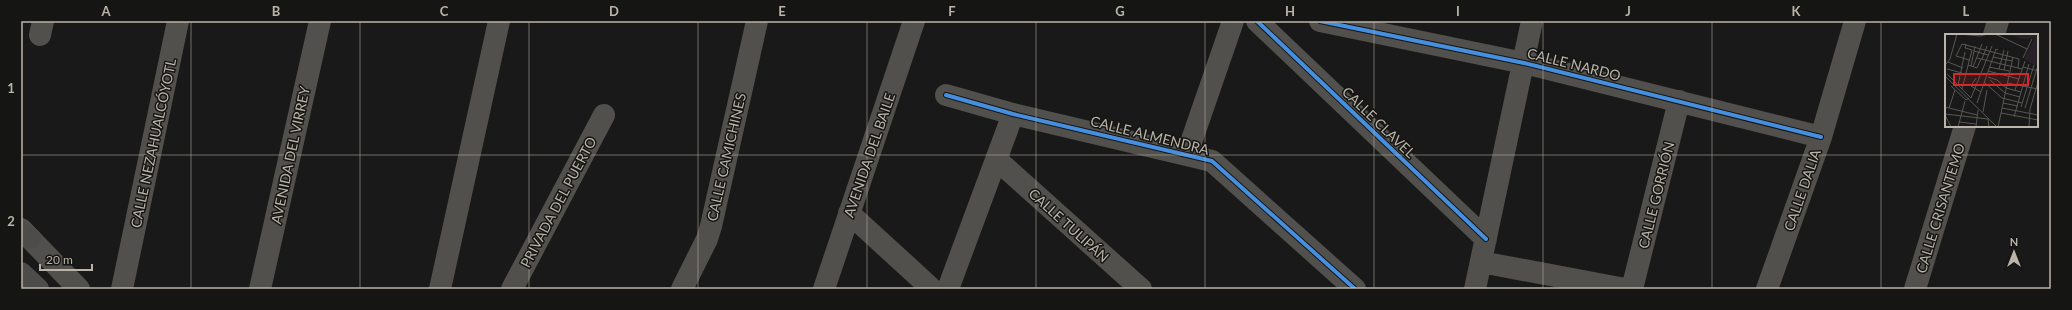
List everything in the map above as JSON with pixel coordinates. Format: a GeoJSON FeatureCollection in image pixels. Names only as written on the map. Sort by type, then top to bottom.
{"type":"FeatureCollection","features":[{"type":"Feature","properties":{"kind":"highway"},"geometry":{"type":"LineString","coordinates":[[21,273],[38,289]]}},
{"type":"Feature","properties":{"kind":"street","name":"CALLE NEZAHUALCÓYOTL"},"geometry":{"type":"LineString","coordinates":[[122,289],[178,21]]}},
{"type":"Feature","properties":{"kind":"street","name":"AVENIDA DEL VIRREY"},"geometry":{"type":"LineString","coordinates":[[260,289],[320,21]]}},
{"type":"Feature","properties":{"kind":"street"},"geometry":{"type":"LineString","coordinates":[[440,289],[499,21]]}},
{"type":"Feature","properties":{"kind":"street","name":"CALLE CAMICHINES"},"geometry":{"type":"LineString","coordinates":[[682,289],[707,239],[711,226],[757,21]]}},
{"type":"Feature","properties":{"kind":"street","name":"AVENIDA DEL BAILE"},"geometry":{"type":"LineString","coordinates":[[824,289],[914,21]]}},
{"type":"Feature","properties":{"kind":"street"},"geometry":{"type":"LineString","coordinates":[[1187,154],[1233,21]]}},
{"type":"Feature","properties":{"kind":"street","name":"CALLE CLAVEL"},"geometry":{"type":"LineString","coordinates":[[1257,21],[1486,239]]}},
{"type":"Feature","properties":{"kind":"street","name":"CALLE NARDO"},"geometry":{"type":"LineString","coordinates":[[1320,21],[1524,63],[1821,137]]}},
{"type":"Feature","properties":{"kind":"street"},"geometry":{"type":"LineString","coordinates":[[1475,289],[1532,21]]}},
{"type":"Feature","properties":{"kind":"street","name":"CALLE DALIA"},"geometry":{"type":"LineString","coordinates":[[1767,289],[1821,137],[1855,21]]}},
{"type":"Feature","properties":{"kind":"street"},"geometry":{"type":"LineString","coordinates":[[1994,34],[1998,21]]}},
{"type":"Feature","properties":{"kind":"street","name":"CALLE ALMENDRA"},"geometry":{"type":"LineString","coordinates":[[946,95],[1013,114],[1212,161],[1356,289]]}},
{"type":"Feature","properties":{"kind":"street","name":"CALLE GORRIÓN"},"geometry":{"type":"LineString","coordinates":[[1632,289],[1679,101]]}},
{"type":"Feature","properties":{"kind":"street"},"geometry":{"type":"LineString","coordinates":[[948,289],[1013,114]]}},
{"type":"Feature","properties":{"kind":"street","name":"PRIVADA DEL PUERTO"},"geometry":{"type":"LineString","coordinates":[[512,289],[604,115]]}},
{"type":"Feature","properties":{"kind":"street","name":"CALLE CRISANTEMO"},"geometry":{"type":"LineString","coordinates":[[1915,289],[1965,127]]}},
{"type":"Feature","properties":{"kind":"street","name":"CALLE TULIPÁN"},"geometry":{"type":"LineString","coordinates":[[997,160],[1141,289]]}},
{"type":"Feature","properties":{"kind":"street"},"geometry":{"type":"LineString","coordinates":[[849,213],[932,289]]}},
{"type":"Feature","properties":{"kind":"street"},"geometry":{"type":"LineString","coordinates":[[24,234],[79,289]]}},
{"type":"Feature","properties":{"kind":"street"},"geometry":{"type":"LineString","coordinates":[[1481,262],[1625,289]]}},
{"type":"Feature","properties":{"kind":"cycle path"},"geometry":{"type":"LineString","coordinates":[[1257,21],[1486,239]]}},
{"type":"Feature","properties":{"kind":"cycle path"},"geometry":{"type":"LineString","coordinates":[[1320,21],[1524,63],[1821,137]]}},
{"type":"Feature","properties":{"kind":"cycle path"},"geometry":{"type":"LineString","coordinates":[[946,95],[1013,114],[1212,161],[1355,289]]}}]}
